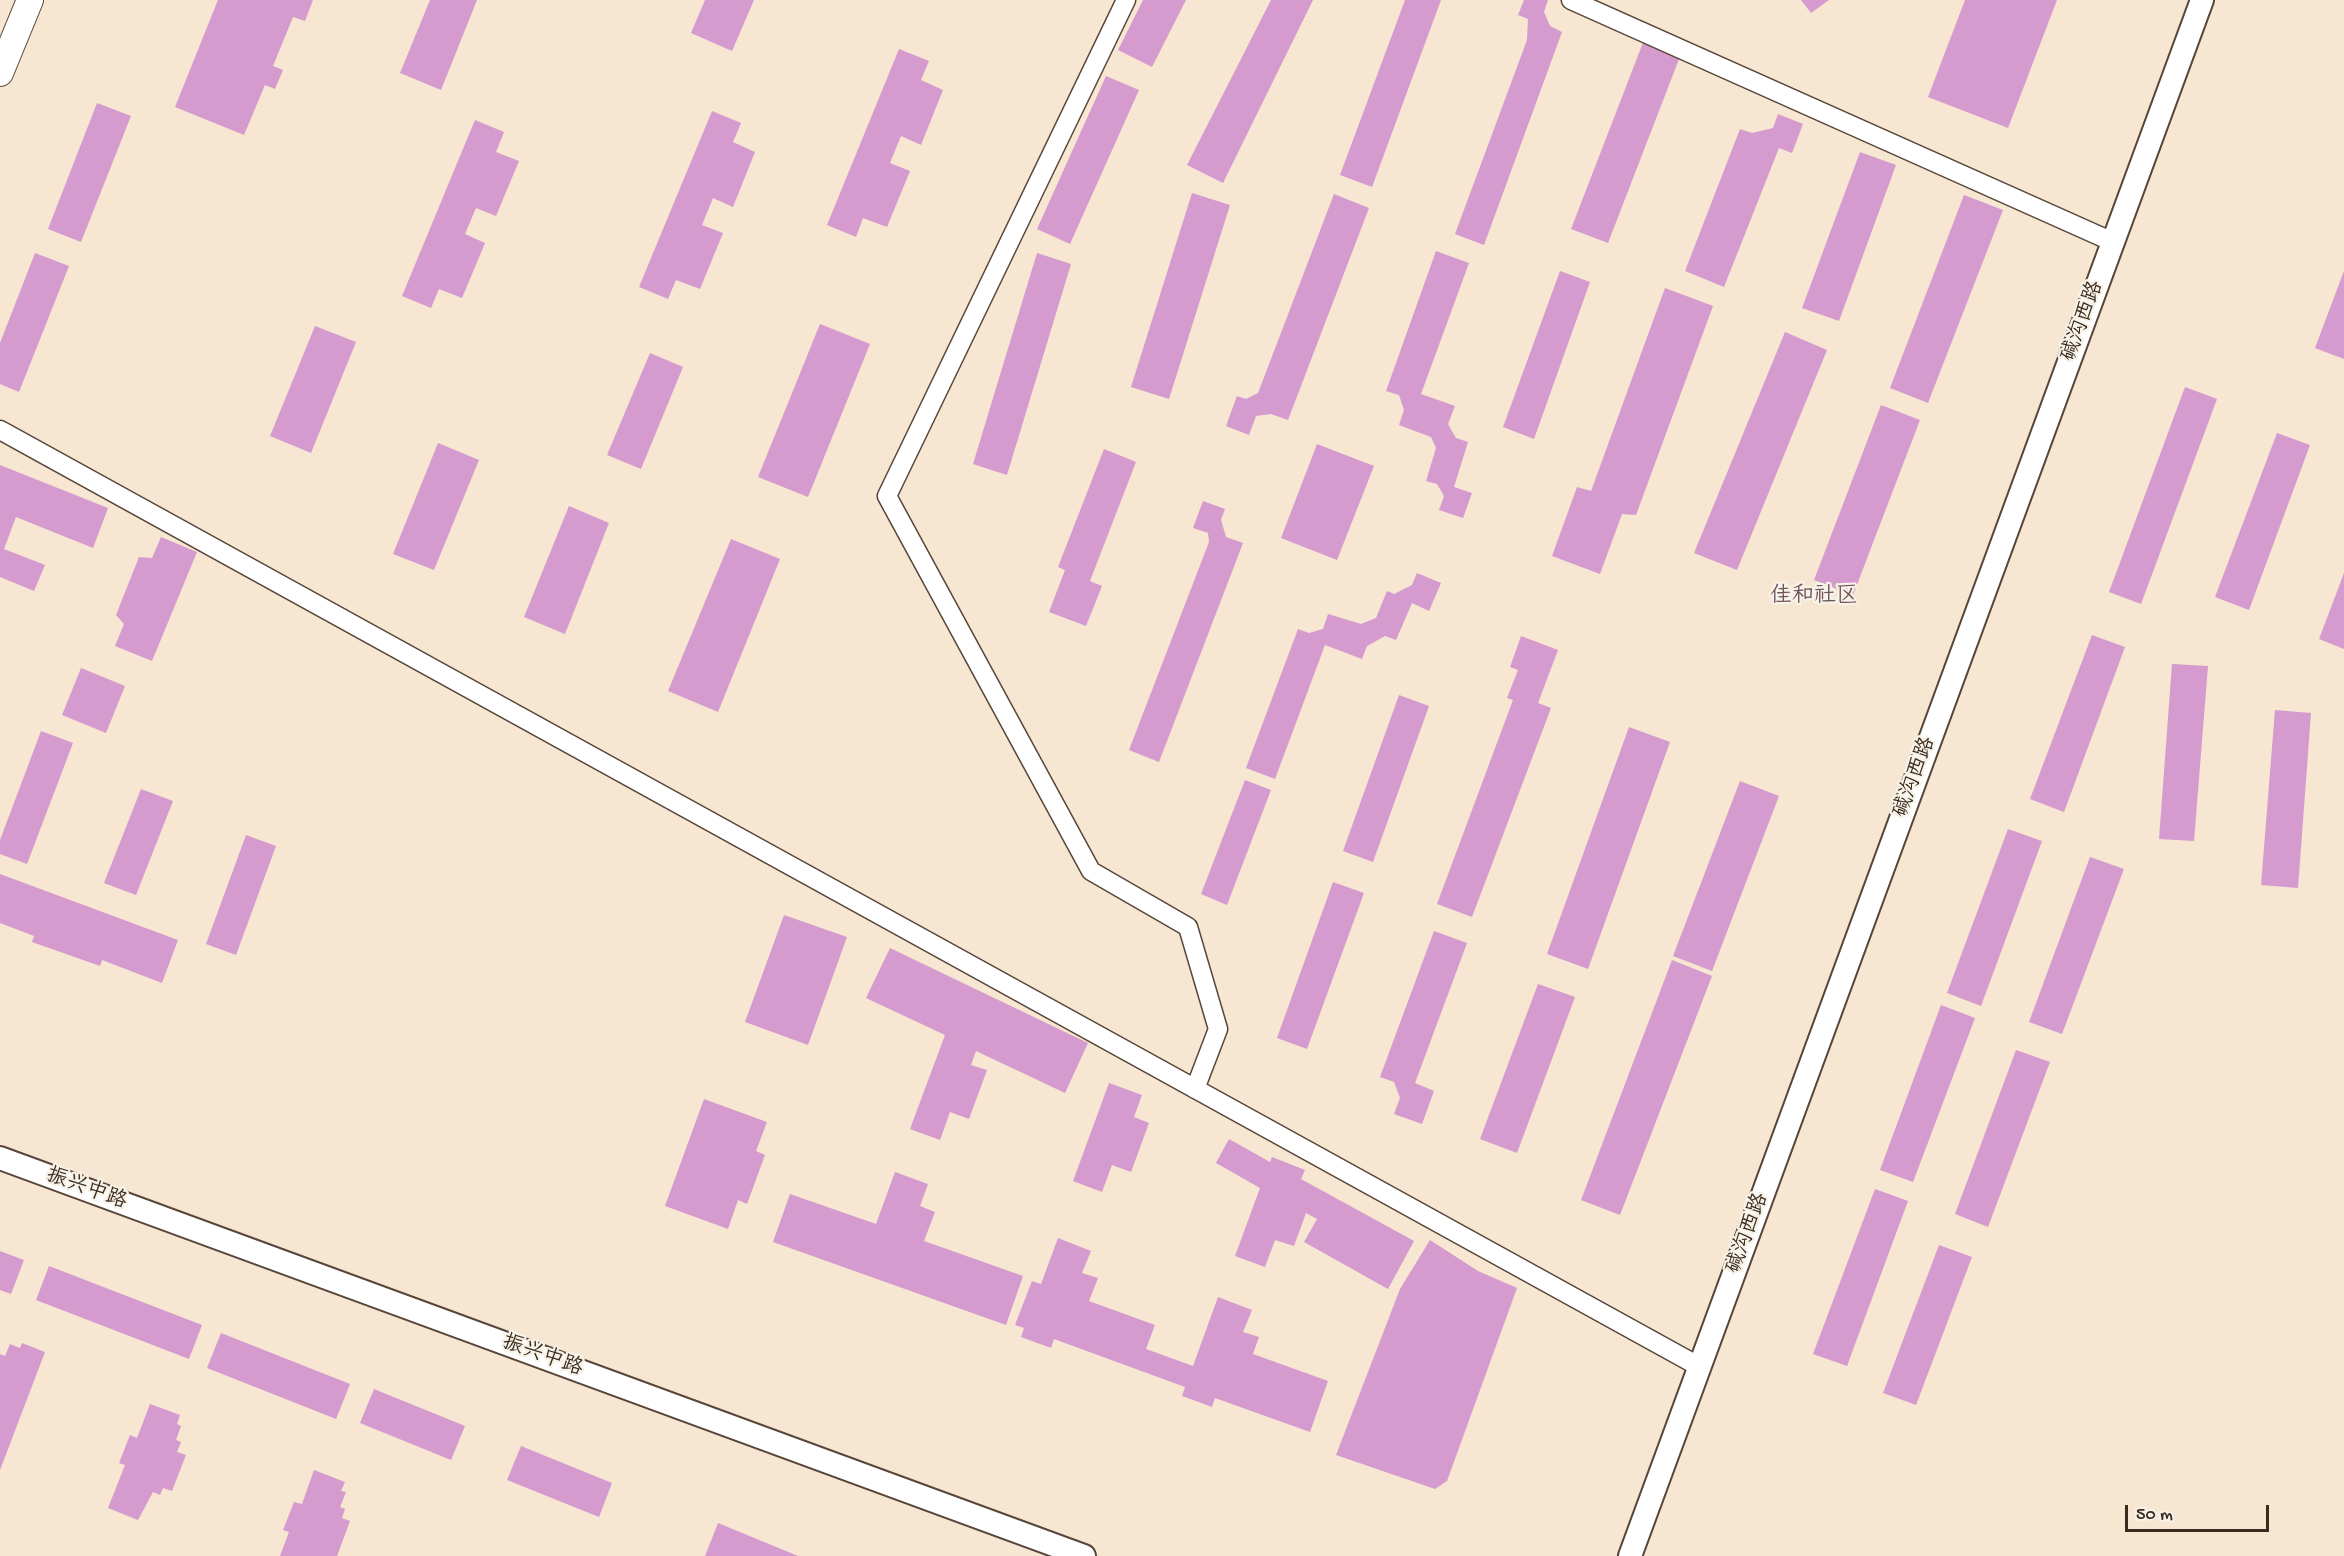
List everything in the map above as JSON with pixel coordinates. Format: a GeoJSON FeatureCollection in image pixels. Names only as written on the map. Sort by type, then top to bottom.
{"type":"FeatureCollection","features":[{"type":"Feature","properties":{"kind":"main road"},"geometry":{"type":"LineString","coordinates":[[0,72],[30,0]]}},
{"type":"Feature","properties":{"kind":"street"},"geometry":{"type":"LineString","coordinates":[[1126,0],[887,496],[1091,871],[1188,927],[1218,1029],[1196,1089]]}},
{"type":"Feature","properties":{"kind":"street"},"geometry":{"type":"LineString","coordinates":[[1571,0],[2113,242]]}},
{"type":"Feature","properties":{"kind":"street","name":"碱沟西路"},"geometry":{"type":"LineString","coordinates":[[1630,1556],[2202,0]]}},
{"type":"Feature","properties":{"kind":"street"},"geometry":{"type":"LineString","coordinates":[[0,430],[1700,1367]]}},
{"type":"Feature","properties":{"kind":"street","name":"振兴中路"},"geometry":{"type":"LineString","coordinates":[[0,1158],[1084,1556]]}},
{"type":"Feature","properties":{"kind":"building"},"geometry":{"type":"Polygon","coordinates":[[[218,0],[313,0],[305,21],[293,17],[273,66],[283,70],[275,89],[265,85],[244,135],[175,107],[218,0]]]}},
{"type":"Feature","properties":{"kind":"building"},"geometry":{"type":"Polygon","coordinates":[[[430,0],[477,0],[441,90],[400,73],[430,0]]]}},
{"type":"Feature","properties":{"kind":"building"},"geometry":{"type":"Polygon","coordinates":[[[705,0],[754,0],[732,51],[691,33],[705,0]]]}},
{"type":"Feature","properties":{"kind":"building"},"geometry":{"type":"Polygon","coordinates":[[[1143,0],[1186,0],[1152,67],[1118,50],[1143,0]]]}},
{"type":"Feature","properties":{"kind":"building"},"geometry":{"type":"Polygon","coordinates":[[[1271,0],[1313,0],[1223,183],[1187,165],[1271,0]]]}},
{"type":"Feature","properties":{"kind":"building"},"geometry":{"type":"Polygon","coordinates":[[[1405,0],[1441,0],[1372,187],[1340,175],[1405,0]]]}},
{"type":"Feature","properties":{"kind":"building"},"geometry":{"type":"Polygon","coordinates":[[[1524,0],[1548,0],[1544,12],[1550,26],[1562,32],[1484,245],[1455,234],[1527,40],[1528,19],[1518,15],[1524,0]]]}},
{"type":"Feature","properties":{"kind":"building"},"geometry":{"type":"Polygon","coordinates":[[[1801,0],[1829,0],[1811,13],[1801,0]]]}},
{"type":"Feature","properties":{"kind":"building"},"geometry":{"type":"Polygon","coordinates":[[[1965,0],[2057,0],[2008,128],[1928,97],[1965,0]]]}},
{"type":"Feature","properties":{"kind":"building"},"geometry":{"type":"Polygon","coordinates":[[[1644,40],[1681,54],[1608,243],[1571,229],[1644,40]]]}},
{"type":"Feature","properties":{"kind":"building"},"geometry":{"type":"Polygon","coordinates":[[[899,49],[929,61],[921,80],[943,90],[921,145],[901,136],[890,163],[910,171],[887,227],[863,218],[856,237],[827,225],[899,49]]]}},
{"type":"Feature","properties":{"kind":"building"},"geometry":{"type":"Polygon","coordinates":[[[1106,76],[1139,90],[1070,244],[1037,229],[1106,76]]]}},
{"type":"Feature","properties":{"kind":"building"},"geometry":{"type":"Polygon","coordinates":[[[97,103],[131,116],[81,242],[48,229],[97,103]]]}},
{"type":"Feature","properties":{"kind":"building"},"geometry":{"type":"Polygon","coordinates":[[[712,111],[741,123],[733,142],[755,152],[733,207],[713,198],[702,225],[723,233],[700,289],[676,280],[668,299],[639,287],[712,111]]]}},
{"type":"Feature","properties":{"kind":"building"},"geometry":{"type":"Polygon","coordinates":[[[1778,114],[1803,124],[1792,153],[1779,148],[1724,287],[1685,271],[1740,129],[1752,133],[1773,128],[1778,114]]]}},
{"type":"Feature","properties":{"kind":"building"},"geometry":{"type":"Polygon","coordinates":[[[475,120],[504,132],[496,152],[519,161],[496,216],[476,208],[465,234],[485,243],[462,298],[439,289],[431,308],[402,296],[475,120]]]}},
{"type":"Feature","properties":{"kind":"building"},"geometry":{"type":"Polygon","coordinates":[[[1860,152],[1896,165],[1839,321],[1802,308],[1860,152]]]}},
{"type":"Feature","properties":{"kind":"building"},"geometry":{"type":"Polygon","coordinates":[[[1192,193],[1230,205],[1169,399],[1131,387],[1192,193]]]}},
{"type":"Feature","properties":{"kind":"building"},"geometry":{"type":"Polygon","coordinates":[[[1334,194],[1369,208],[1288,420],[1271,414],[1256,416],[1249,435],[1226,426],[1237,396],[1246,399],[1258,393],[1334,194]]]}},
{"type":"Feature","properties":{"kind":"building"},"geometry":{"type":"Polygon","coordinates":[[[1964,195],[2003,210],[1928,403],[1890,388],[1964,195]]]}},
{"type":"Feature","properties":{"kind":"building"},"geometry":{"type":"Polygon","coordinates":[[[1436,251],[1469,263],[1421,394],[1455,406],[1448,424],[1456,438],[1468,442],[1454,487],[1472,493],[1463,518],[1439,510],[1444,496],[1437,484],[1426,481],[1436,448],[1431,437],[1399,425],[1404,410],[1399,395],[1386,391],[1436,251]]]}},
{"type":"Feature","properties":{"kind":"building"},"geometry":{"type":"Polygon","coordinates":[[[35,253],[69,266],[19,392],[0,384],[0,343],[35,253]]]}},
{"type":"Feature","properties":{"kind":"building"},"geometry":{"type":"Polygon","coordinates":[[[1037,253],[1071,264],[1007,475],[973,464],[1037,253]]]}},
{"type":"Feature","properties":{"kind":"building"},"geometry":{"type":"Polygon","coordinates":[[[1560,271],[1590,282],[1534,439],[1503,427],[1560,271]]]}},
{"type":"Feature","properties":{"kind":"building"},"geometry":{"type":"Polygon","coordinates":[[[2344,271],[2344,359],[2315,348],[2344,271]]]}},
{"type":"Feature","properties":{"kind":"building"},"geometry":{"type":"Polygon","coordinates":[[[1665,288],[1713,306],[1636,515],[1622,514],[1600,574],[1552,556],[1577,487],[1591,491],[1665,288]]]}},
{"type":"Feature","properties":{"kind":"building"},"geometry":{"type":"Polygon","coordinates":[[[820,324],[870,344],[808,497],[758,477],[820,324]]]}},
{"type":"Feature","properties":{"kind":"building"},"geometry":{"type":"Polygon","coordinates":[[[315,326],[356,342],[311,453],[270,436],[315,326]]]}},
{"type":"Feature","properties":{"kind":"building"},"geometry":{"type":"Polygon","coordinates":[[[1785,332],[1827,350],[1737,570],[1694,553],[1785,332]]]}},
{"type":"Feature","properties":{"kind":"building"},"geometry":{"type":"Polygon","coordinates":[[[650,353],[683,367],[641,469],[607,455],[650,353]]]}},
{"type":"Feature","properties":{"kind":"building"},"geometry":{"type":"Polygon","coordinates":[[[2185,387],[2217,399],[2141,604],[2109,592],[2185,387]]]}},
{"type":"Feature","properties":{"kind":"building"},"geometry":{"type":"Polygon","coordinates":[[[1881,405],[1920,420],[1853,595],[1814,580],[1881,405]]]}},
{"type":"Feature","properties":{"kind":"building"},"geometry":{"type":"Polygon","coordinates":[[[2277,433],[2310,445],[2249,610],[2215,597],[2277,433]]]}},
{"type":"Feature","properties":{"kind":"building"},"geometry":{"type":"Polygon","coordinates":[[[438,443],[479,460],[434,570],[393,554],[438,443]]]}},
{"type":"Feature","properties":{"kind":"building"},"geometry":{"type":"Polygon","coordinates":[[[1317,444],[1374,466],[1337,560],[1281,538],[1317,444]]]}},
{"type":"Feature","properties":{"kind":"building"},"geometry":{"type":"Polygon","coordinates":[[[1104,449],[1136,462],[1090,581],[1102,586],[1086,626],[1049,612],[1065,570],[1058,567],[1104,449]]]}},
{"type":"Feature","properties":{"kind":"building"},"geometry":{"type":"Polygon","coordinates":[[[0,465],[108,508],[93,548],[16,517],[4,549],[45,565],[34,591],[0,577],[0,465]]]}},
{"type":"Feature","properties":{"kind":"building"},"geometry":{"type":"Polygon","coordinates":[[[1203,501],[1225,509],[1221,520],[1226,537],[1243,543],[1159,762],[1129,750],[1209,542],[1208,533],[1193,528],[1203,501]]]}},
{"type":"Feature","properties":{"kind":"building"},"geometry":{"type":"Polygon","coordinates":[[[569,506],[609,523],[565,634],[524,617],[569,506]]]}},
{"type":"Feature","properties":{"kind":"building"},"geometry":{"type":"Polygon","coordinates":[[[161,537],[197,552],[152,661],[115,646],[124,624],[116,615],[139,557],[152,558],[161,537]]]}},
{"type":"Feature","properties":{"kind":"building"},"geometry":{"type":"Polygon","coordinates":[[[731,539],[780,559],[718,712],[668,691],[731,539]]]}},
{"type":"Feature","properties":{"kind":"building"},"geometry":{"type":"Polygon","coordinates":[[[1417,573],[1441,583],[1429,611],[1412,603],[1396,640],[1385,636],[1367,646],[1362,659],[1325,645],[1275,779],[1246,768],[1298,629],[1309,633],[1323,629],[1328,614],[1361,624],[1376,618],[1387,591],[1394,594],[1412,585],[1417,573]]]}},
{"type":"Feature","properties":{"kind":"building"},"geometry":{"type":"Polygon","coordinates":[[[2344,573],[2344,649],[2319,639],[2344,573]]]}},
{"type":"Feature","properties":{"kind":"building"},"geometry":{"type":"Polygon","coordinates":[[[2092,635],[2125,647],[2064,812],[2030,799],[2092,635]]]}},
{"type":"Feature","properties":{"kind":"building"},"geometry":{"type":"Polygon","coordinates":[[[1521,636],[1558,650],[1538,703],[1551,708],[1472,917],[1437,904],[1513,700],[1507,698],[1518,670],[1510,667],[1521,636]]]}},
{"type":"Feature","properties":{"kind":"building"},"geometry":{"type":"Polygon","coordinates":[[[2172,664],[2208,666],[2194,841],[2159,839],[2172,664]]]}},
{"type":"Feature","properties":{"kind":"building"},"geometry":{"type":"Polygon","coordinates":[[[81,668],[125,686],[106,733],[62,715],[81,668]]]}},
{"type":"Feature","properties":{"kind":"building"},"geometry":{"type":"Polygon","coordinates":[[[1399,695],[1429,706],[1373,862],[1343,851],[1399,695]]]}},
{"type":"Feature","properties":{"kind":"building"},"geometry":{"type":"Polygon","coordinates":[[[2275,710],[2311,713],[2298,888],[2261,885],[2275,710]]]}},
{"type":"Feature","properties":{"kind":"building"},"geometry":{"type":"Polygon","coordinates":[[[1629,727],[1670,742],[1588,969],[1547,954],[1629,727]]]}},
{"type":"Feature","properties":{"kind":"building"},"geometry":{"type":"Polygon","coordinates":[[[41,731],[73,743],[27,864],[0,854],[0,840],[41,731]]]}},
{"type":"Feature","properties":{"kind":"building"},"geometry":{"type":"Polygon","coordinates":[[[1245,780],[1271,790],[1227,905],[1201,894],[1245,780]]]}},
{"type":"Feature","properties":{"kind":"building"},"geometry":{"type":"Polygon","coordinates":[[[1740,781],[1779,796],[1712,971],[1673,956],[1740,781]]]}},
{"type":"Feature","properties":{"kind":"building"},"geometry":{"type":"Polygon","coordinates":[[[141,789],[173,801],[136,895],[104,883],[141,789]]]}},
{"type":"Feature","properties":{"kind":"building"},"geometry":{"type":"Polygon","coordinates":[[[2008,829],[2042,841],[1981,1006],[1947,993],[2008,829]]]}},
{"type":"Feature","properties":{"kind":"building"},"geometry":{"type":"Polygon","coordinates":[[[246,835],[276,846],[236,955],[206,944],[246,835]]]}},
{"type":"Feature","properties":{"kind":"building"},"geometry":{"type":"Polygon","coordinates":[[[2090,857],[2124,869],[2062,1034],[2029,1022],[2090,857]]]}},
{"type":"Feature","properties":{"kind":"building"},"geometry":{"type":"Polygon","coordinates":[[[0,874],[178,940],[162,983],[102,960],[100,966],[32,942],[34,936],[0,923],[0,874]]]}},
{"type":"Feature","properties":{"kind":"building"},"geometry":{"type":"Polygon","coordinates":[[[1333,882],[1364,893],[1307,1049],[1277,1038],[1333,882]]]}},
{"type":"Feature","properties":{"kind":"building"},"geometry":{"type":"Polygon","coordinates":[[[784,915],[847,937],[808,1045],[745,1022],[784,915]]]}},
{"type":"Feature","properties":{"kind":"building"},"geometry":{"type":"Polygon","coordinates":[[[1434,931],[1467,943],[1415,1083],[1434,1091],[1422,1124],[1394,1114],[1400,1098],[1394,1082],[1380,1077],[1434,931]]]}},
{"type":"Feature","properties":{"kind":"building"},"geometry":{"type":"Polygon","coordinates":[[[890,948],[1088,1043],[1065,1093],[976,1051],[971,1065],[987,1070],[969,1119],[950,1112],[940,1140],[910,1129],[945,1035],[866,998],[890,948]]]}},
{"type":"Feature","properties":{"kind":"building"},"geometry":{"type":"Polygon","coordinates":[[[1672,960],[1712,976],[1620,1215],[1581,1200],[1672,960]]]}},
{"type":"Feature","properties":{"kind":"building"},"geometry":{"type":"Polygon","coordinates":[[[1538,984],[1575,997],[1517,1153],[1480,1139],[1538,984]]]}},
{"type":"Feature","properties":{"kind":"building"},"geometry":{"type":"Polygon","coordinates":[[[1941,1005],[1975,1018],[1913,1182],[1880,1170],[1941,1005]]]}},
{"type":"Feature","properties":{"kind":"building"},"geometry":{"type":"Polygon","coordinates":[[[2016,1050],[2050,1062],[1988,1227],[1955,1214],[2016,1050]]]}},
{"type":"Feature","properties":{"kind":"building"},"geometry":{"type":"Polygon","coordinates":[[[1109,1083],[1142,1095],[1134,1117],[1149,1123],[1131,1172],[1112,1165],[1102,1192],[1073,1181],[1109,1083]]]}},
{"type":"Feature","properties":{"kind":"building"},"geometry":{"type":"Polygon","coordinates":[[[704,1099],[767,1122],[756,1151],[765,1155],[747,1204],[738,1200],[728,1229],[665,1206],[704,1099]]]}},
{"type":"Feature","properties":{"kind":"building"},"geometry":{"type":"Polygon","coordinates":[[[1229,1139],[1270,1162],[1272,1157],[1305,1170],[1301,1179],[1414,1241],[1388,1289],[1304,1242],[1317,1219],[1306,1213],[1294,1246],[1275,1240],[1265,1267],[1235,1256],[1260,1188],[1216,1163],[1229,1139]]]}},
{"type":"Feature","properties":{"kind":"building"},"geometry":{"type":"Polygon","coordinates":[[[895,1172],[928,1184],[920,1206],[935,1212],[924,1241],[1023,1276],[1006,1325],[773,1242],[790,1194],[876,1224],[895,1172]]]}},
{"type":"Feature","properties":{"kind":"building"},"geometry":{"type":"Polygon","coordinates":[[[1875,1189],[1908,1201],[1847,1366],[1813,1354],[1875,1189]]]}},
{"type":"Feature","properties":{"kind":"building"},"geometry":{"type":"Polygon","coordinates":[[[1058,1238],[1091,1251],[1082,1273],[1098,1278],[1089,1301],[1155,1325],[1146,1349],[1193,1366],[1218,1297],[1252,1310],[1243,1332],[1259,1337],[1253,1354],[1328,1381],[1310,1432],[1215,1398],[1212,1407],[1182,1396],[1185,1387],[1054,1339],[1051,1348],[1021,1337],[1024,1328],[1015,1325],[1032,1281],[1041,1284],[1058,1238]]]}},
{"type":"Feature","properties":{"kind":"building"},"geometry":{"type":"Polygon","coordinates":[[[1430,1240],[1478,1271],[1517,1288],[1447,1481],[1435,1489],[1336,1455],[1400,1289],[1430,1240]]]}},
{"type":"Feature","properties":{"kind":"building"},"geometry":{"type":"Polygon","coordinates":[[[1939,1245],[1972,1257],[1916,1405],[1883,1393],[1939,1245]]]}},
{"type":"Feature","properties":{"kind":"building"},"geometry":{"type":"Polygon","coordinates":[[[0,1251],[24,1260],[11,1294],[0,1290],[0,1251]]]}},
{"type":"Feature","properties":{"kind":"building"},"geometry":{"type":"Polygon","coordinates":[[[49,1266],[202,1325],[189,1359],[36,1300],[49,1266]]]}},
{"type":"Feature","properties":{"kind":"building"},"geometry":{"type":"Polygon","coordinates":[[[221,1333],[350,1384],[336,1419],[207,1368],[221,1333]]]}},
{"type":"Feature","properties":{"kind":"building"},"geometry":{"type":"Polygon","coordinates":[[[22,1343],[45,1352],[0,1470],[0,1354],[5,1356],[10,1344],[20,1348],[22,1343]]]}},
{"type":"Feature","properties":{"kind":"building"},"geometry":{"type":"Polygon","coordinates":[[[374,1389],[465,1426],[451,1460],[360,1423],[374,1389]]]}},
{"type":"Feature","properties":{"kind":"building"},"geometry":{"type":"Polygon","coordinates":[[[150,1404],[180,1415],[177,1424],[181,1426],[176,1440],[181,1442],[177,1452],[186,1455],[172,1491],[163,1488],[160,1495],[153,1492],[138,1520],[108,1508],[125,1465],[119,1463],[130,1435],[137,1438],[150,1404]]]}},
{"type":"Feature","properties":{"kind":"building"},"geometry":{"type":"Polygon","coordinates":[[[521,1446],[612,1483],[599,1517],[507,1480],[521,1446]]]}},
{"type":"Feature","properties":{"kind":"building"},"geometry":{"type":"Polygon","coordinates":[[[314,1470],[345,1482],[341,1491],[346,1492],[340,1507],[345,1509],[342,1518],[350,1521],[337,1556],[280,1556],[289,1532],[283,1530],[294,1502],[302,1504],[314,1470]]]}},
{"type":"Feature","properties":{"kind":"building"},"geometry":{"type":"Polygon","coordinates":[[[718,1523],[798,1556],[705,1556],[718,1523]]]}},
{"type":"Feature","properties":{"kind":"district","name":"佳和社区"},"geometry":{"type":"Point","coordinates":[1814,598]}}]}
